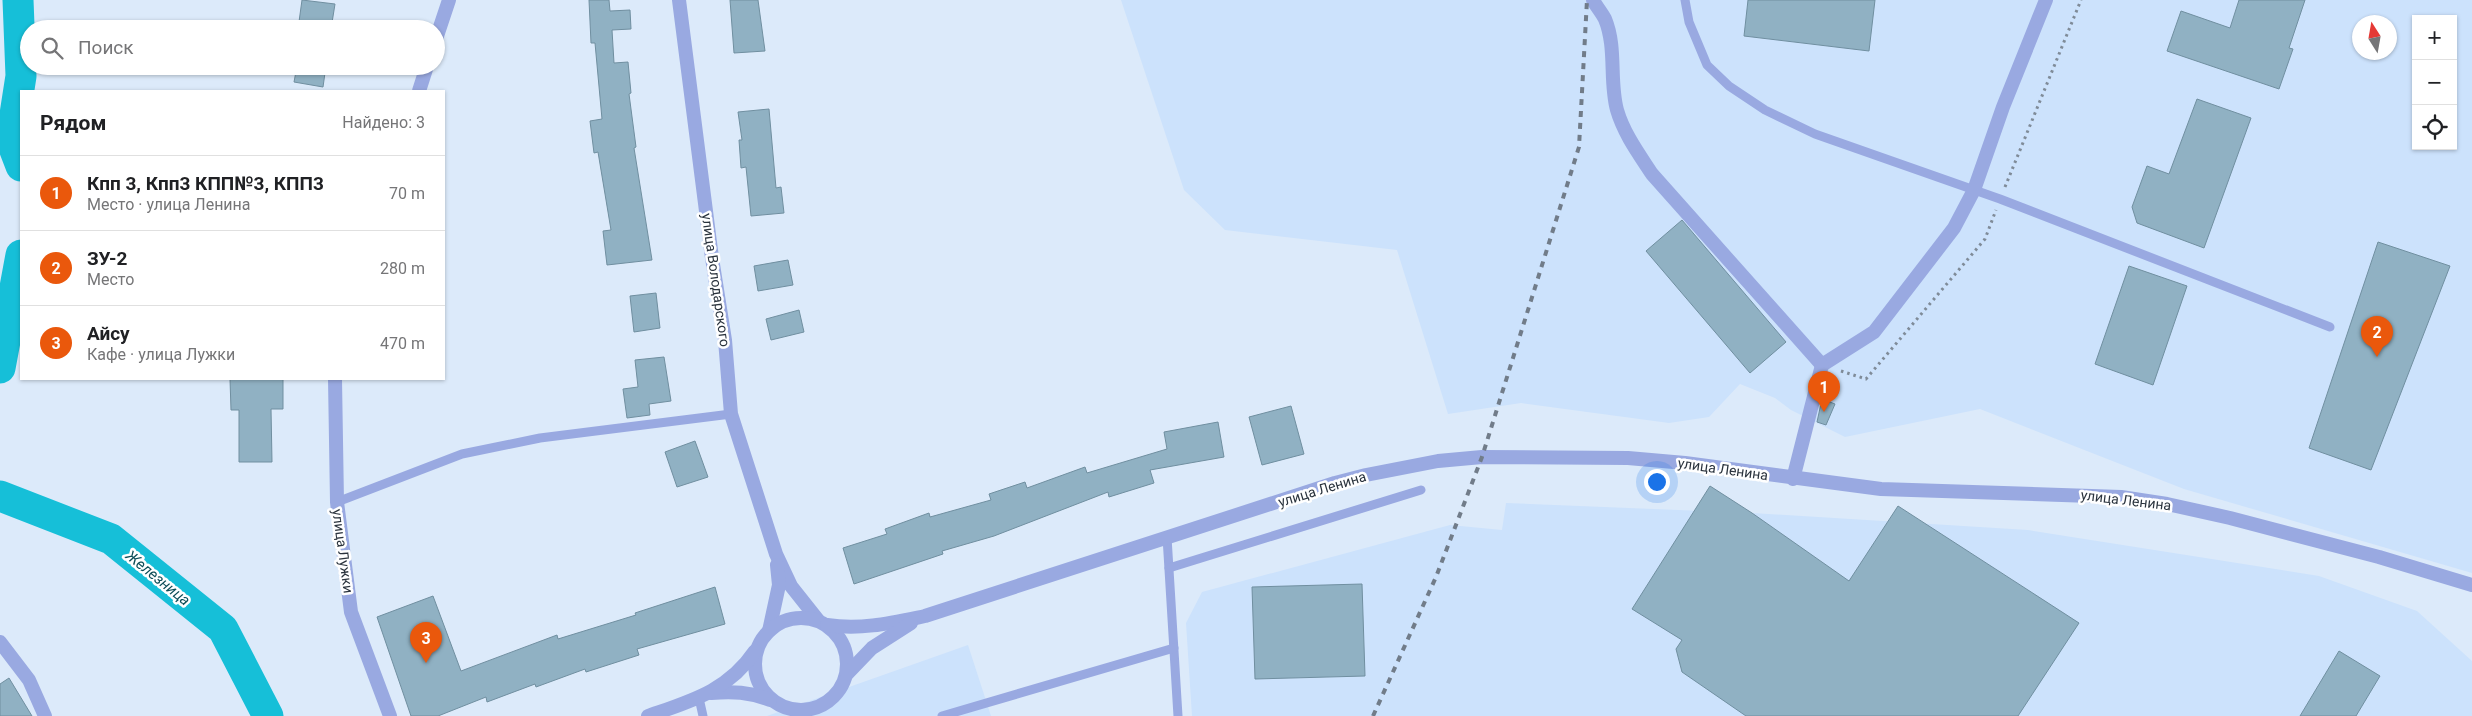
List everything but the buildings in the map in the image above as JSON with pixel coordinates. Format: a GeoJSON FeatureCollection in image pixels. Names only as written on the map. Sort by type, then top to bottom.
{"type":"FeatureCollection","features":[{"type":"Feature","properties":{"kind":"street"},"geometry":{"type":"LineString","coordinates":[[442,20],[449,0]]}},
{"type":"Feature","properties":{"kind":"street","name":"улица Володарского"},"geometry":{"type":"LineString","coordinates":[[679,0],[712,258],[725,340],[731,414],[776,554]]}},
{"type":"Feature","properties":{"kind":"street"},"geometry":{"type":"LineString","coordinates":[[1592,0],[1605,20],[1611,42],[1612,80],[1617,110],[1629,139],[1652,174],[1822,365]]}},
{"type":"Feature","properties":{"kind":"street"},"geometry":{"type":"LineString","coordinates":[[1793,479],[1822,365],[1874,332],[1954,228],[1974,190],[2046,0]]}},
{"type":"Feature","properties":{"kind":"street"},"geometry":{"type":"LineString","coordinates":[[419,90],[424,75]]}},
{"type":"Feature","properties":{"kind":"street","name":"улица Лужки"},"geometry":{"type":"LineString","coordinates":[[335,380],[337,502],[351,612],[390,716]]}},
{"type":"Feature","properties":{"kind":"street","name":"улица Ленина"},"geometry":{"type":"LineString","coordinates":[[925,616],[1358,477],[1438,461],[1482,457],[1628,458],[1685,463],[1793,479],[1921,492],[2085,495],[2167,504],[2379,557],[2472,585]]}},
{"type":"Feature","properties":{"kind":"street"},"geometry":{"type":"LineString","coordinates":[[648,716],[705,695],[736,691],[751,693],[787,708],[803,711],[818,708],[831,700],[841,689],[847,674],[848,660],[845,647],[838,635],[823,623],[791,586],[776,554]]}},
{"type":"Feature","properties":{"kind":"street"},"geometry":{"type":"LineString","coordinates":[[769,631],[779,585],[776,554]]}},
{"type":"Feature","properties":{"kind":"street"},"geometry":{"type":"LineString","coordinates":[[705,695],[746,664],[769,631],[780,623],[792,618],[806,618],[850,628],[871,627],[925,616]]}},
{"type":"Feature","properties":{"kind":"street"},"geometry":{"type":"LineString","coordinates":[[847,674],[872,648],[890,635],[925,616]]}},
{"type":"Feature","properties":{"kind":"street"},"geometry":{"type":"LineString","coordinates":[[0,642],[29,680],[45,716]]}},
{"type":"Feature","properties":{"kind":"street"},"geometry":{"type":"LineString","coordinates":[[758,646],[755,662],[756,677],[763,690],[774,702]]}},
{"type":"Feature","properties":{"kind":"lane"},"geometry":{"type":"LineString","coordinates":[[1685,0],[1689,22],[1708,65],[1729,86],[1765,110],[1815,134],[1974,190],[2330,328]]}},
{"type":"Feature","properties":{"kind":"lane"},"geometry":{"type":"LineString","coordinates":[[337,502],[462,454],[540,438],[731,414]]}},
{"type":"Feature","properties":{"kind":"lane"},"geometry":{"type":"LineString","coordinates":[[1169,568],[1422,490]]}},
{"type":"Feature","properties":{"kind":"lane"},"geometry":{"type":"LineString","coordinates":[[1167,538],[1178,716]]}},
{"type":"Feature","properties":{"kind":"lane"},"geometry":{"type":"LineString","coordinates":[[942,716],[1174,648]]}},
{"type":"Feature","properties":{"kind":"lane"},"geometry":{"type":"LineString","coordinates":[[704,716],[705,695]]}},
{"type":"Feature","properties":{"kind":"shaded area"},"geometry":{"type":"Polygon","coordinates":[[[1121,0],[2472,0],[2472,573],[2184,489],[1980,409],[1845,437],[1791,410],[1775,398],[1740,384],[1709,417],[1669,423],[1521,403],[1448,414],[1397,250],[1225,230],[1184,190],[1121,0]]]}},
{"type":"Feature","properties":{"kind":"shaded area"},"geometry":{"type":"Polygon","coordinates":[[[1506,503],[1752,513],[2028,530],[2319,576],[2417,611],[2472,661],[2472,716],[1192,716],[1186,623],[1202,592],[1450,525],[1502,530],[1506,503]]]}},
{"type":"Feature","properties":{"kind":"shaded area"},"geometry":{"type":"Polygon","coordinates":[[[968,645],[991,716],[767,716],[968,645]]]}},
{"type":"Feature","properties":{"kind":"waterway","name":"Железница"},"geometry":{"type":"LineString","coordinates":[[18,0],[20,51]]}},
{"type":"Feature","properties":{"kind":"waterway","name":"Железница"},"geometry":{"type":"LineString","coordinates":[[20,163],[11,140],[21,75]]}},
{"type":"Feature","properties":{"kind":"waterway","name":"Железница"},"geometry":{"type":"LineString","coordinates":[[0,368],[20,260]]}},
{"type":"Feature","properties":{"kind":"waterway","name":"Железница"},"geometry":{"type":"LineString","coordinates":[[0,496],[111,539],[223,629],[268,716]]}},
{"type":"Feature","properties":{"kind":"railway"},"geometry":{"type":"LineString","coordinates":[[1373,716],[1436,577],[1482,457],[1579,147],[1587,0]]}},
{"type":"Feature","properties":{"kind":"place","name":"ЗУ-2"},"geometry":{"type":"Point","coordinates":[2377,357]}},
{"type":"Feature","properties":{"kind":"place","name":"Кпп 3, Кпп3 КПП№3, КПП3"},"geometry":{"type":"Point","coordinates":[1824,412]}},
{"type":"Feature","properties":{"kind":"place","name":"Айсу"},"geometry":{"type":"Point","coordinates":[426,663]}}]}
